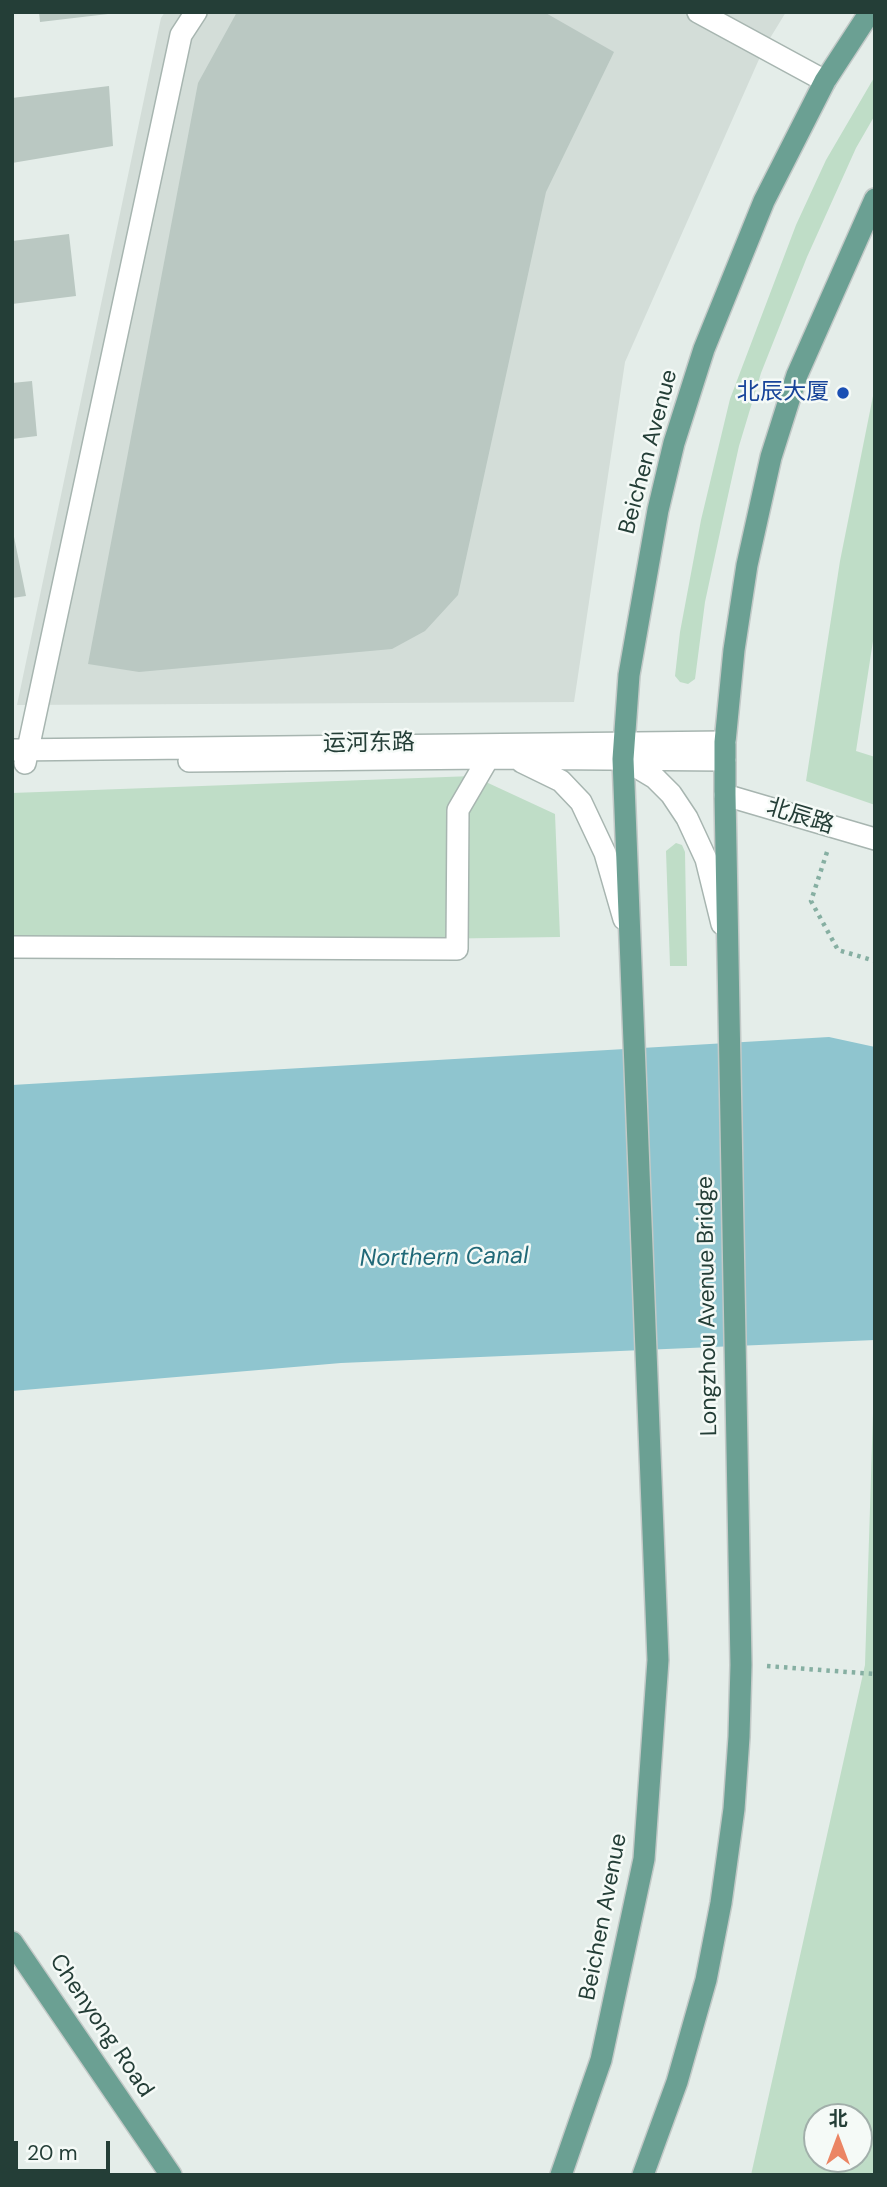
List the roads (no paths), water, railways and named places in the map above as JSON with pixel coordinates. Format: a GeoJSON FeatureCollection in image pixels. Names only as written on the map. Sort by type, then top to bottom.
{"type":"FeatureCollection","features":[{"type":"Feature","properties":{"kind":"main road","name":"Beichen Avenue"},"geometry":{"type":"LineString","coordinates":[[561,2175],[601,2060],[642,1872],[657,1660],[623,751],[629,675],[643,584],[674,443],[731,278],[764,201],[825,81],[870,12]]}},
{"type":"Feature","properties":{"kind":"main road"},"geometry":{"type":"LineString","coordinates":[[727,946],[725,751],[734,650],[747,565],[771,457],[797,375],[875,199]]}},
{"type":"Feature","properties":{"kind":"main road","name":"Longzhou Avenue Bridge"},"geometry":{"type":"LineString","coordinates":[[643,2175],[681,2069],[706,1980],[721,1903],[734,1809],[741,1665],[727,946]]}},
{"type":"Feature","properties":{"kind":"main road","name":"Chenyong Road"},"geometry":{"type":"LineString","coordinates":[[12,1942],[171,2175]]}},
{"type":"Feature","properties":{"kind":"street"},"geometry":{"type":"LineString","coordinates":[[20,756],[181,35],[196,12]]}},
{"type":"Feature","properties":{"kind":"street"},"geometry":{"type":"LineString","coordinates":[[698,12],[825,81]]}},
{"type":"Feature","properties":{"kind":"street","name":"运河东路"},"geometry":{"type":"LineString","coordinates":[[20,756],[493,750],[534,742],[623,751]]}},
{"type":"Feature","properties":{"kind":"street"},"geometry":{"type":"LineString","coordinates":[[12,947],[457,949],[458,810],[493,750],[561,781],[581,802],[597,832],[612,872],[629,943]]}},
{"type":"Feature","properties":{"kind":"street"},"geometry":{"type":"LineString","coordinates":[[623,751],[671,794],[687,818],[712,879],[727,946]]}},
{"type":"Feature","properties":{"kind":"street"},"geometry":{"type":"LineString","coordinates":[[513,759],[623,751],[725,751]]}},
{"type":"Feature","properties":{"kind":"street","name":"北辰路"},"geometry":{"type":"LineString","coordinates":[[725,795],[875,839]]}},
{"type":"Feature","properties":{"kind":"water","name":"Northern Canal"},"geometry":{"type":"Polygon","coordinates":[[[829,1037],[875,1047],[875,1340],[341,1363],[12,1391],[12,1085],[829,1037]]]}},
{"type":"Feature","properties":{"kind":"place","name":"北辰大厦"},"geometry":{"type":"Point","coordinates":[843,393]}}]}
